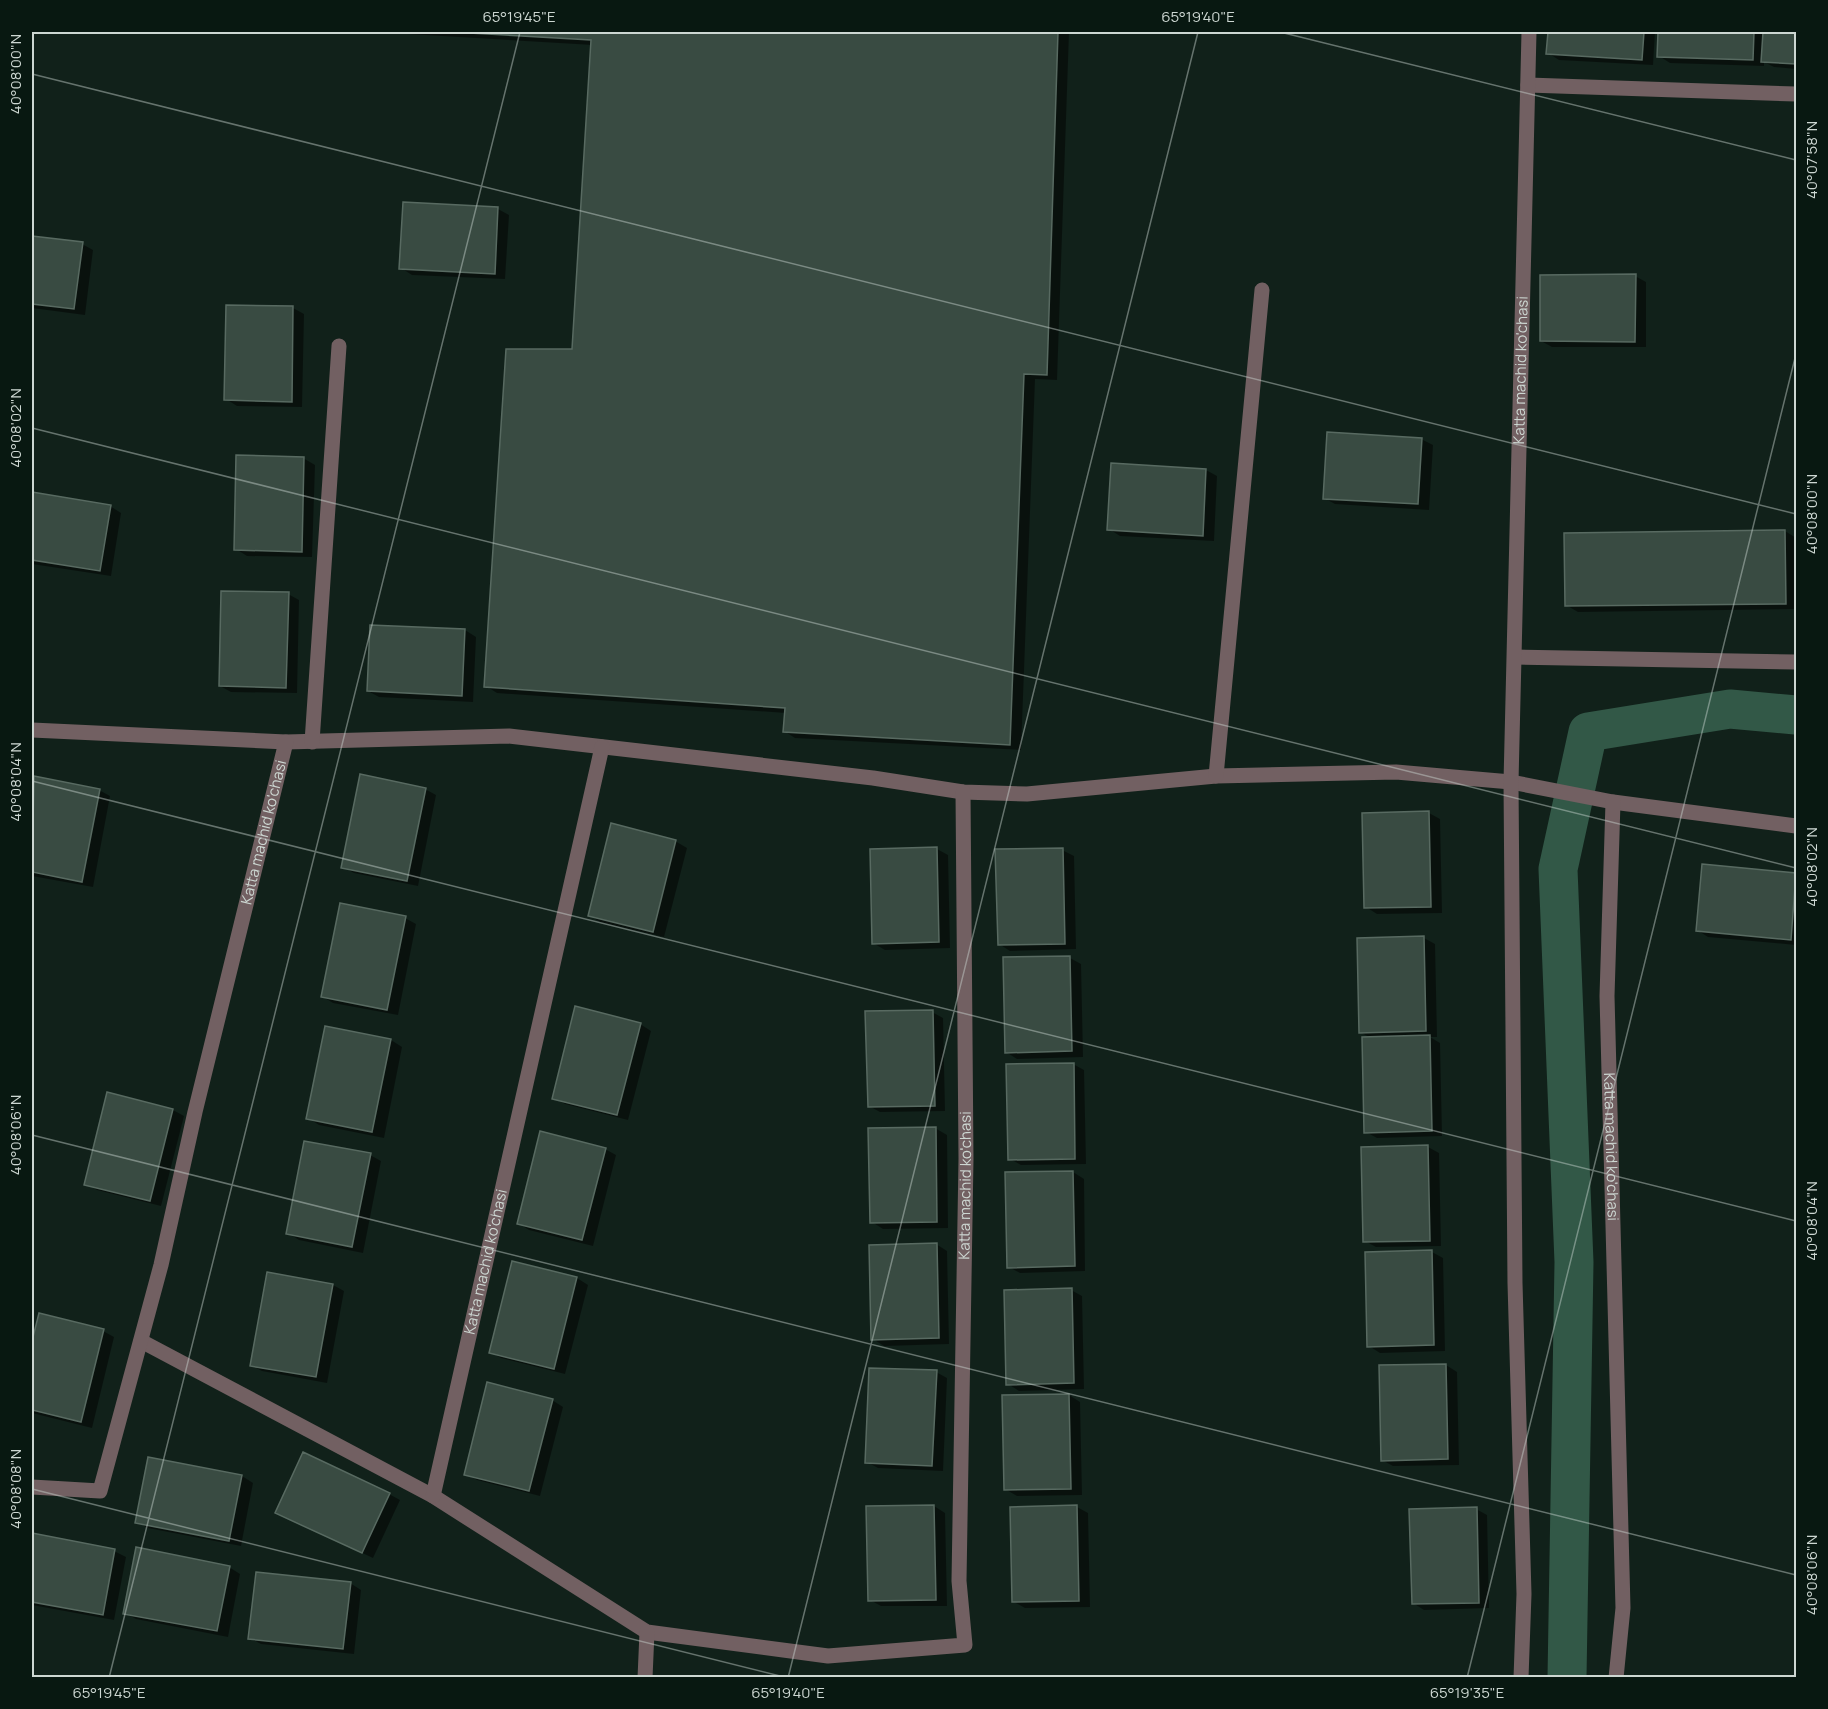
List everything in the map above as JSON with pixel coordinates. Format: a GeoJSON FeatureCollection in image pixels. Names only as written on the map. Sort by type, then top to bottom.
{"type":"FeatureCollection","features":[{"type":"Feature","properties":{"kind":"street","name":"Katta machid ko'chasi"},"geometry":{"type":"LineString","coordinates":[[1521,1677],[1524,1594],[1515,1283],[1511,782],[1529,32]]}},
{"type":"Feature","properties":{"kind":"street"},"geometry":{"type":"LineString","coordinates":[[1528,85],[1797,94]]}},
{"type":"Feature","properties":{"kind":"street"},"geometry":{"type":"LineString","coordinates":[[1216,776],[1262,290]]}},
{"type":"Feature","properties":{"kind":"street"},"geometry":{"type":"LineString","coordinates":[[312,742],[339,346]]}},
{"type":"Feature","properties":{"kind":"street"},"geometry":{"type":"LineString","coordinates":[[1515,657],[1797,662]]}},
{"type":"Feature","properties":{"kind":"street","name":"Katta machid ko'chasi"},"geometry":{"type":"LineString","coordinates":[[32,730],[286,742],[509,736],[873,778],[963,792],[1027,794],[1216,776],[1396,772],[1511,782]]}},
{"type":"Feature","properties":{"kind":"street","name":"Katta machid ko'chasi"},"geometry":{"type":"LineString","coordinates":[[32,1487],[100,1491],[141,1341],[286,742]]}},
{"type":"Feature","properties":{"kind":"street","name":"Katta machid ko'chasi"},"geometry":{"type":"LineString","coordinates":[[433,1496],[602,747]]}},
{"type":"Feature","properties":{"kind":"street"},"geometry":{"type":"LineString","coordinates":[[1511,782],[1613,802],[1797,826]]}},
{"type":"Feature","properties":{"kind":"street","name":"Katta machid ko'chasi"},"geometry":{"type":"LineString","coordinates":[[648,1632],[828,1656],[964,1645],[959,1581],[966,1159],[963,792]]}},
{"type":"Feature","properties":{"kind":"street","name":"Katta machid ko'chasi"},"geometry":{"type":"LineString","coordinates":[[1613,802],[1607,996],[1623,1608],[1616,1677]]}},
{"type":"Feature","properties":{"kind":"street"},"geometry":{"type":"LineString","coordinates":[[141,1341],[433,1496],[648,1632],[645,1677]]}},
{"type":"Feature","properties":{"kind":"building"},"geometry":{"type":"Polygon","coordinates":[[[451,32],[1058,32],[1047,375],[1024,374],[1010,745],[783,732],[785,708],[484,687],[506,349],[572,349],[591,40],[451,32]]]}},
{"type":"Feature","properties":{"kind":"building"},"geometry":{"type":"Polygon","coordinates":[[[1548,32],[1644,32],[1642,60],[1546,54],[1548,32]]]}},
{"type":"Feature","properties":{"kind":"building"},"geometry":{"type":"Polygon","coordinates":[[[1658,32],[1754,32],[1753,60],[1657,57],[1658,32]]]}},
{"type":"Feature","properties":{"kind":"building"},"geometry":{"type":"Polygon","coordinates":[[[1763,32],[1796,32],[1796,64],[1761,62],[1763,32]]]}},
{"type":"Feature","properties":{"kind":"building"},"geometry":{"type":"Polygon","coordinates":[[[403,202],[498,207],[495,274],[399,269],[403,202]]]}},
{"type":"Feature","properties":{"kind":"building"},"geometry":{"type":"Polygon","coordinates":[[[32,236],[83,242],[74,309],[32,304],[32,236]]]}},
{"type":"Feature","properties":{"kind":"building"},"geometry":{"type":"Polygon","coordinates":[[[1636,274],[1635,342],[1540,341],[1540,275],[1636,274]]]}},
{"type":"Feature","properties":{"kind":"building"},"geometry":{"type":"Polygon","coordinates":[[[226,305],[293,306],[292,402],[224,400],[226,305]]]}},
{"type":"Feature","properties":{"kind":"building"},"geometry":{"type":"Polygon","coordinates":[[[1327,432],[1422,438],[1418,504],[1323,499],[1327,432]]]}},
{"type":"Feature","properties":{"kind":"building"},"geometry":{"type":"Polygon","coordinates":[[[236,455],[304,457],[302,552],[234,550],[236,455]]]}},
{"type":"Feature","properties":{"kind":"building"},"geometry":{"type":"Polygon","coordinates":[[[1111,463],[1206,469],[1203,536],[1107,530],[1111,463]]]}},
{"type":"Feature","properties":{"kind":"building"},"geometry":{"type":"Polygon","coordinates":[[[32,492],[111,505],[100,571],[32,560],[32,492]]]}},
{"type":"Feature","properties":{"kind":"building"},"geometry":{"type":"Polygon","coordinates":[[[1785,530],[1786,604],[1565,606],[1564,533],[1785,530]]]}},
{"type":"Feature","properties":{"kind":"building"},"geometry":{"type":"Polygon","coordinates":[[[221,591],[289,592],[286,688],[219,686],[221,591]]]}},
{"type":"Feature","properties":{"kind":"building"},"geometry":{"type":"Polygon","coordinates":[[[370,625],[465,629],[462,696],[367,691],[370,625]]]}},
{"type":"Feature","properties":{"kind":"building"},"geometry":{"type":"Polygon","coordinates":[[[360,774],[426,788],[407,881],[341,868],[360,774]]]}},
{"type":"Feature","properties":{"kind":"building"},"geometry":{"type":"Polygon","coordinates":[[[34,776],[100,789],[82,882],[32,872],[34,776]]]}},
{"type":"Feature","properties":{"kind":"building"},"geometry":{"type":"Polygon","coordinates":[[[1429,811],[1431,907],[1364,908],[1362,813],[1429,811]]]}},
{"type":"Feature","properties":{"kind":"building"},"geometry":{"type":"Polygon","coordinates":[[[611,823],[676,840],[653,932],[588,916],[611,823]]]}},
{"type":"Feature","properties":{"kind":"building"},"geometry":{"type":"Polygon","coordinates":[[[937,847],[939,942],[872,944],[870,849],[937,847]]]}},
{"type":"Feature","properties":{"kind":"building"},"geometry":{"type":"Polygon","coordinates":[[[1063,848],[1065,944],[998,945],[995,849],[1063,848]]]}},
{"type":"Feature","properties":{"kind":"building"},"geometry":{"type":"Polygon","coordinates":[[[1702,864],[1796,873],[1791,940],[1696,931],[1702,864]]]}},
{"type":"Feature","properties":{"kind":"building"},"geometry":{"type":"Polygon","coordinates":[[[340,903],[406,916],[387,1010],[321,997],[340,903]]]}},
{"type":"Feature","properties":{"kind":"building"},"geometry":{"type":"Polygon","coordinates":[[[1424,936],[1426,1031],[1359,1033],[1357,938],[1424,936]]]}},
{"type":"Feature","properties":{"kind":"building"},"geometry":{"type":"Polygon","coordinates":[[[1070,956],[1072,1051],[1005,1053],[1003,957],[1070,956]]]}},
{"type":"Feature","properties":{"kind":"building"},"geometry":{"type":"Polygon","coordinates":[[[575,1006],[641,1023],[617,1115],[552,1099],[575,1006]]]}},
{"type":"Feature","properties":{"kind":"building"},"geometry":{"type":"Polygon","coordinates":[[[933,1010],[935,1106],[868,1107],[865,1011],[933,1010]]]}},
{"type":"Feature","properties":{"kind":"building"},"geometry":{"type":"Polygon","coordinates":[[[325,1026],[391,1039],[372,1132],[306,1119],[325,1026]]]}},
{"type":"Feature","properties":{"kind":"building"},"geometry":{"type":"Polygon","coordinates":[[[1430,1035],[1432,1131],[1364,1133],[1362,1037],[1430,1035]]]}},
{"type":"Feature","properties":{"kind":"building"},"geometry":{"type":"Polygon","coordinates":[[[1074,1063],[1075,1159],[1008,1160],[1006,1064],[1074,1063]]]}},
{"type":"Feature","properties":{"kind":"building"},"geometry":{"type":"Polygon","coordinates":[[[107,1092],[173,1109],[150,1201],[84,1185],[107,1092]]]}},
{"type":"Feature","properties":{"kind":"building"},"geometry":{"type":"Polygon","coordinates":[[[936,1127],[937,1222],[870,1223],[868,1128],[936,1127]]]}},
{"type":"Feature","properties":{"kind":"building"},"geometry":{"type":"Polygon","coordinates":[[[540,1131],[606,1148],[582,1240],[517,1224],[540,1131]]]}},
{"type":"Feature","properties":{"kind":"building"},"geometry":{"type":"Polygon","coordinates":[[[304,1141],[371,1153],[352,1247],[286,1234],[304,1141]]]}},
{"type":"Feature","properties":{"kind":"building"},"geometry":{"type":"Polygon","coordinates":[[[1428,1145],[1430,1241],[1363,1242],[1361,1147],[1428,1145]]]}},
{"type":"Feature","properties":{"kind":"building"},"geometry":{"type":"Polygon","coordinates":[[[1073,1171],[1075,1266],[1007,1268],[1005,1172],[1073,1171]]]}},
{"type":"Feature","properties":{"kind":"building"},"geometry":{"type":"Polygon","coordinates":[[[937,1243],[939,1338],[871,1340],[869,1245],[937,1243]]]}},
{"type":"Feature","properties":{"kind":"building"},"geometry":{"type":"Polygon","coordinates":[[[1432,1250],[1434,1345],[1367,1347],[1365,1252],[1432,1250]]]}},
{"type":"Feature","properties":{"kind":"building"},"geometry":{"type":"Polygon","coordinates":[[[512,1261],[577,1277],[554,1369],[489,1353],[512,1261]]]}},
{"type":"Feature","properties":{"kind":"building"},"geometry":{"type":"Polygon","coordinates":[[[267,1272],[333,1284],[316,1377],[250,1366],[267,1272]]]}},
{"type":"Feature","properties":{"kind":"building"},"geometry":{"type":"Polygon","coordinates":[[[1072,1288],[1074,1383],[1006,1385],[1004,1290],[1072,1288]]]}},
{"type":"Feature","properties":{"kind":"building"},"geometry":{"type":"Polygon","coordinates":[[[39,1313],[104,1329],[81,1422],[32,1410],[32,1341],[39,1313]]]}},
{"type":"Feature","properties":{"kind":"building"},"geometry":{"type":"Polygon","coordinates":[[[1446,1364],[1448,1459],[1381,1461],[1379,1365],[1446,1364]]]}},
{"type":"Feature","properties":{"kind":"building"},"geometry":{"type":"Polygon","coordinates":[[[869,1368],[937,1370],[932,1466],[865,1463],[869,1368]]]}},
{"type":"Feature","properties":{"kind":"building"},"geometry":{"type":"Polygon","coordinates":[[[487,1382],[553,1399],[529,1491],[464,1475],[487,1382]]]}},
{"type":"Feature","properties":{"kind":"building"},"geometry":{"type":"Polygon","coordinates":[[[1069,1394],[1071,1489],[1004,1490],[1002,1395],[1069,1394]]]}},
{"type":"Feature","properties":{"kind":"building"},"geometry":{"type":"Polygon","coordinates":[[[303,1452],[390,1493],[362,1553],[275,1513],[303,1452]]]}},
{"type":"Feature","properties":{"kind":"building"},"geometry":{"type":"Polygon","coordinates":[[[148,1457],[242,1475],[229,1541],[135,1523],[148,1457]]]}},
{"type":"Feature","properties":{"kind":"building"},"geometry":{"type":"Polygon","coordinates":[[[934,1505],[936,1600],[868,1601],[866,1506],[934,1505]]]}},
{"type":"Feature","properties":{"kind":"building"},"geometry":{"type":"Polygon","coordinates":[[[1077,1505],[1079,1601],[1012,1602],[1010,1507],[1077,1505]]]}},
{"type":"Feature","properties":{"kind":"building"},"geometry":{"type":"Polygon","coordinates":[[[1477,1507],[1479,1603],[1412,1604],[1409,1509],[1477,1507]]]}},
{"type":"Feature","properties":{"kind":"building"},"geometry":{"type":"Polygon","coordinates":[[[32,1533],[115,1549],[103,1615],[32,1602],[32,1533]]]}},
{"type":"Feature","properties":{"kind":"building"},"geometry":{"type":"Polygon","coordinates":[[[136,1547],[230,1566],[217,1631],[123,1614],[136,1547]]]}},
{"type":"Feature","properties":{"kind":"building"},"geometry":{"type":"Polygon","coordinates":[[[256,1572],[351,1582],[343,1649],[248,1639],[256,1572]]]}},
{"type":"Feature","properties":{"kind":"waterway"},"geometry":{"type":"LineString","coordinates":[[1567,1678],[1574,1262],[1558,869],[1588,732],[1730,709],[1796,715]]}}]}
